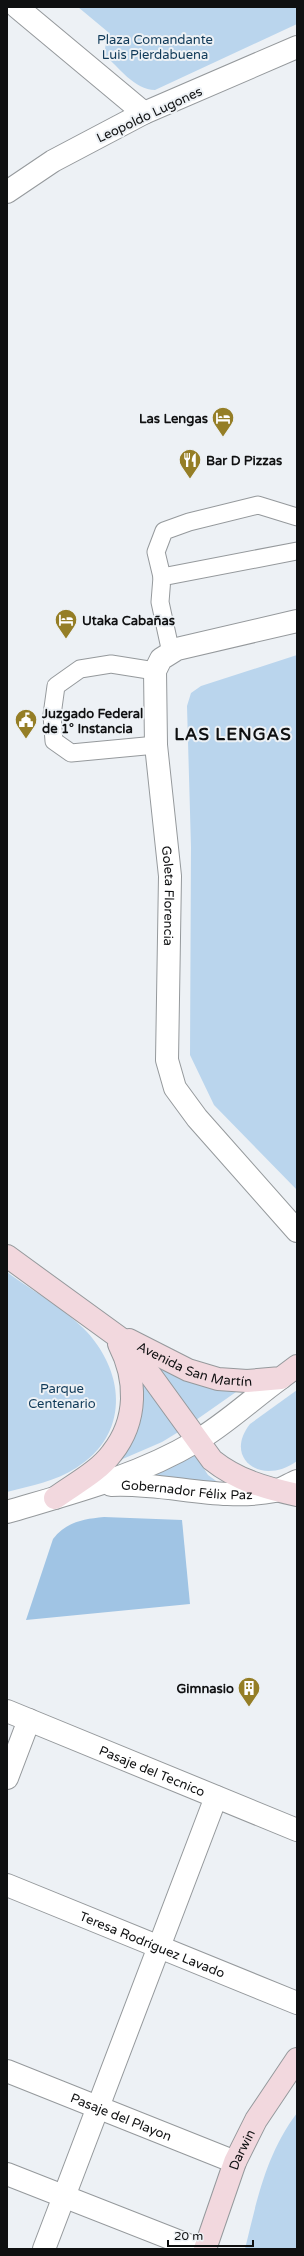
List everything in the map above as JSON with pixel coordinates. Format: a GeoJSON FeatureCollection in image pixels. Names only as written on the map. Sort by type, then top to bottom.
{"type":"FeatureCollection","features":[{"type":"Feature","properties":{"kind":"main road","name":"Avenida San Martín"},"geometry":{"type":"LineString","coordinates":[[7,1256],[128,1344],[197,1441]]}},
{"type":"Feature","properties":{"kind":"main road","name":"Avenida San Martín"},"geometry":{"type":"LineString","coordinates":[[113,1332],[188,1370],[218,1379],[246,1381],[289,1372]]}},
{"type":"Feature","properties":{"kind":"main road"},"geometry":{"type":"LineString","coordinates":[[54,1498],[91,1473],[112,1453],[126,1430],[132,1406],[133,1382],[126,1357],[113,1332]]}},
{"type":"Feature","properties":{"kind":"main road","name":"Gobernador Félix Paz"},"geometry":{"type":"LineString","coordinates":[[197,1441],[212,1460],[227,1472],[247,1482],[276,1491]]}},
{"type":"Feature","properties":{"kind":"main road"},"geometry":{"type":"LineString","coordinates":[[276,1491],[297,1495]]}},
{"type":"Feature","properties":{"kind":"main road","name":"Darwin"},"geometry":{"type":"LineString","coordinates":[[205,2249],[235,2162],[256,2120],[297,2059]]}},
{"type":"Feature","properties":{"kind":"street"},"geometry":{"type":"LineString","coordinates":[[17,7],[144,113]]}},
{"type":"Feature","properties":{"kind":"street","name":"Leopoldo Lugones"},"geometry":{"type":"LineString","coordinates":[[7,192],[54,161],[144,113],[297,47]]}},
{"type":"Feature","properties":{"kind":"street"},"geometry":{"type":"LineString","coordinates":[[155,671],[161,659],[177,649],[297,621]]}},
{"type":"Feature","properties":{"kind":"street","name":"Goleta Florencia"},"geometry":{"type":"LineString","coordinates":[[155,671],[156,745],[170,876],[167,1060],[175,1088],[197,1118],[295,1232]]}},
{"type":"Feature","properties":{"kind":"street","name":"Gobernador Félix Paz"},"geometry":{"type":"LineString","coordinates":[[7,1512],[98,1485],[159,1460],[197,1441],[289,1372]]}},
{"type":"Feature","properties":{"kind":"street","name":"Gobernador Félix Paz"},"geometry":{"type":"LineString","coordinates":[[98,1485],[147,1485],[228,1495],[276,1491],[297,1481]]}},
{"type":"Feature","properties":{"kind":"street","name":"Pasaje del Tecnico"},"geometry":{"type":"LineString","coordinates":[[7,1711],[297,1830]]}},
{"type":"Feature","properties":{"kind":"street"},"geometry":{"type":"LineString","coordinates":[[7,1778],[30,1720]]}},
{"type":"Feature","properties":{"kind":"street"},"geometry":{"type":"LineString","coordinates":[[44,2249],[216,1797]]}},
{"type":"Feature","properties":{"kind":"street","name":"Teresa Rodríguez Lavado"},"geometry":{"type":"LineString","coordinates":[[7,1885],[297,2003]]}},
{"type":"Feature","properties":{"kind":"street","name":"Pasaje del Playon"},"geometry":{"type":"LineString","coordinates":[[7,2071],[235,2162]]}},
{"type":"Feature","properties":{"kind":"street"},"geometry":{"type":"LineString","coordinates":[[7,2174],[198,2249]]}},
{"type":"Feature","properties":{"kind":"lane"},"geometry":{"type":"LineString","coordinates":[[170,653],[160,602],[162,577],[156,552],[164,531],[189,522],[258,505],[297,517]]}},
{"type":"Feature","properties":{"kind":"lane"},"geometry":{"type":"LineString","coordinates":[[162,577],[297,551]]}},
{"type":"Feature","properties":{"kind":"lane"},"geometry":{"type":"LineString","coordinates":[[155,671],[111,664],[80,669],[56,686],[52,715],[54,741],[71,753],[156,745]]}},
{"type":"Feature","properties":{"kind":"green space","name":"Plaza Comandante Luis Pierdabuena"},"geometry":{"type":"Polygon","coordinates":[[[78,7],[297,7],[297,24],[155,90],[148,89],[134,82],[104,54],[108,32],[78,7]]]}},
{"type":"Feature","properties":{"kind":"green space"},"geometry":{"type":"Polygon","coordinates":[[[297,655],[297,1190],[214,1105],[190,1055],[191,847],[187,706],[191,693],[201,686],[297,655]]]}},
{"type":"Feature","properties":{"kind":"green space","name":"Parque Centenario"},"geometry":{"type":"Polygon","coordinates":[[[7,1272],[70,1316],[87,1332],[100,1349],[109,1367],[115,1385],[116,1404],[113,1422],[106,1439],[93,1454],[76,1468],[68,1473],[43,1483],[7,1492],[7,1272]]]}},
{"type":"Feature","properties":{"kind":"green space"},"geometry":{"type":"Polygon","coordinates":[[[152,1360],[222,1390],[236,1392],[196,1420],[152,1360]]]}},
{"type":"Feature","properties":{"kind":"green space"},"geometry":{"type":"Polygon","coordinates":[[[138,1376],[180,1431],[162,1442],[118,1461],[138,1376]]]}},
{"type":"Feature","properties":{"kind":"green space"},"geometry":{"type":"Polygon","coordinates":[[[297,1390],[297,1461],[284,1468],[271,1471],[259,1470],[250,1465],[244,1458],[241,1448],[243,1436],[250,1424],[297,1390]]]}},
{"type":"Feature","properties":{"kind":"green space"},"geometry":{"type":"Polygon","coordinates":[[[194,1453],[208,1475],[223,1486],[131,1479],[194,1453]]]}},
{"type":"Feature","properties":{"kind":"green space"},"geometry":{"type":"Polygon","coordinates":[[[297,2113],[297,2249],[245,2249],[259,2195],[270,2161],[286,2129],[297,2113]]]}},
{"type":"Feature","properties":{"kind":"shaded area"},"geometry":{"type":"Polygon","coordinates":[[[104,1517],[182,1520],[190,1604],[26,1620],[53,1539],[58,1533],[69,1525],[82,1520],[104,1517]]]}},
{"type":"Feature","properties":{"kind":"place","name":"Las Lengas"},"geometry":{"type":"Point","coordinates":[223,438]}},
{"type":"Feature","properties":{"kind":"place","name":"Bar D Pizzas"},"geometry":{"type":"Point","coordinates":[190,480]}},
{"type":"Feature","properties":{"kind":"place","name":"Utaka Cabañas"},"geometry":{"type":"Point","coordinates":[66,640]}},
{"type":"Feature","properties":{"kind":"place","name":"Juzgado Federal de 1° Instancia"},"geometry":{"type":"Point","coordinates":[26,740]}},
{"type":"Feature","properties":{"kind":"place","name":"Gimnasio"},"geometry":{"type":"Point","coordinates":[249,1708]}},
{"type":"Feature","properties":{"kind":"district","name":"LAS LENGAS"},"geometry":{"type":"Point","coordinates":[233,734]}}]}
